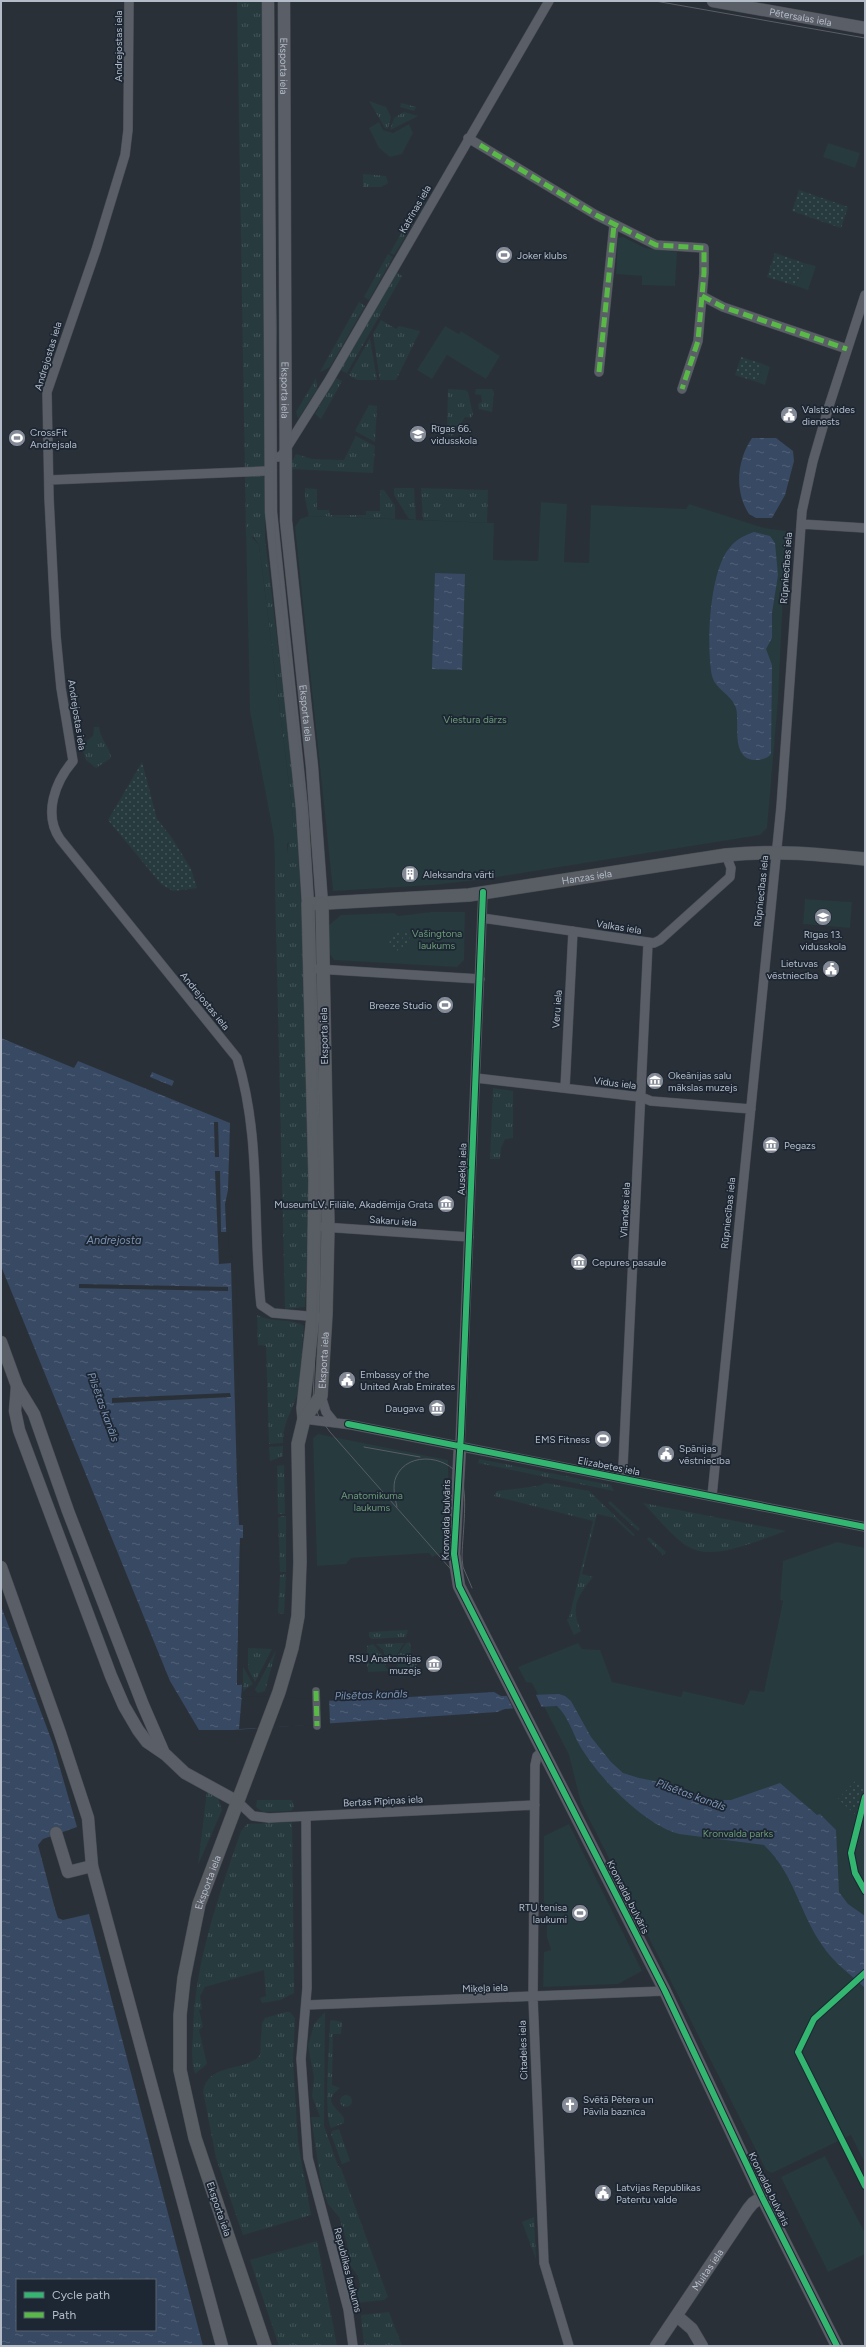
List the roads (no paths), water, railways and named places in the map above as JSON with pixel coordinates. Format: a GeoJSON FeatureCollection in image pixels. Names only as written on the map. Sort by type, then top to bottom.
{"type":"FeatureCollection","features":[{"type":"Feature","properties":{"kind":"main road","name":"Hanzas iela"},"geometry":{"type":"LineString","coordinates":[[308,904],[483,892],[726,855],[776,851],[865,859]]}},
{"type":"Feature","properties":{"kind":"main road","name":"Eksporta iela"},"geometry":{"type":"LineString","coordinates":[[304,1419],[303,1408],[313,1317],[314,1227],[308,904]]}},
{"type":"Feature","properties":{"kind":"main road","name":"Eksporta iela"},"geometry":{"type":"LineString","coordinates":[[265,2346],[195,2138],[180,2070],[180,2015],[190,1940],[199,1904],[211,1868],[238,1802],[279,1692],[292,1648],[298,1616],[300,1562],[297,1461],[299,1433],[304,1419],[321,1396],[326,1317],[328,1227],[322,904]]}},
{"type":"Feature","properties":{"kind":"street","name":"Andrejostas iela"},"geometry":{"type":"LineString","coordinates":[[129,1],[128,123],[125,155],[96,250],[47,392],[48,480],[58,651],[63,702],[73,761],[56,787],[53,807],[55,831],[237,1058],[244,1079],[254,1144],[261,1305],[273,1313],[326,1317]]}},
{"type":"Feature","properties":{"kind":"street","name":"Eksporta iela"},"geometry":{"type":"LineString","coordinates":[[268,1],[270,457],[273,546],[302,809],[308,904]]}},
{"type":"Feature","properties":{"kind":"street","name":"Eksporta iela"},"geometry":{"type":"LineString","coordinates":[[284,1],[284,451],[286,528],[312,767],[322,904]]}},
{"type":"Feature","properties":{"kind":"street","name":"Katrīnas iela"},"geometry":{"type":"LineString","coordinates":[[284,451],[328,382],[468,138],[549,1]]}},
{"type":"Feature","properties":{"kind":"street","name":"Pētersalas iela"},"geometry":{"type":"LineString","coordinates":[[713,1],[865,28]]}},
{"type":"Feature","properties":{"kind":"street"},"geometry":{"type":"LineString","coordinates":[[468,138],[614,225],[656,245],[704,248],[704,273],[698,341],[682,389]]}},
{"type":"Feature","properties":{"kind":"street"},"geometry":{"type":"LineString","coordinates":[[599,372],[614,225]]}},
{"type":"Feature","properties":{"kind":"street","name":"Rūpniecības iela"},"geometry":{"type":"LineString","coordinates":[[712,1496],[776,851],[801,524],[813,461],[865,295]]}},
{"type":"Feature","properties":{"kind":"street"},"geometry":{"type":"LineString","coordinates":[[702,296],[723,307],[848,349]]}},
{"type":"Feature","properties":{"kind":"street"},"geometry":{"type":"LineString","coordinates":[[271,428],[299,428]]}},
{"type":"Feature","properties":{"kind":"street"},"geometry":{"type":"LineString","coordinates":[[270,457],[279,457],[284,451]]}},
{"type":"Feature","properties":{"kind":"street"},"geometry":{"type":"LineString","coordinates":[[48,480],[266,471]]}},
{"type":"Feature","properties":{"kind":"street"},"geometry":{"type":"LineString","coordinates":[[801,524],[865,528]]}},
{"type":"Feature","properties":{"kind":"street","name":"Valkas iela"},"geometry":{"type":"LineString","coordinates":[[482,918],[648,943],[660,940],[730,877],[731,868],[726,855]]}},
{"type":"Feature","properties":{"kind":"street","name":"Ausekļa iela"},"geometry":{"type":"LineString","coordinates":[[460,1446],[470,1237],[483,892]]}},
{"type":"Feature","properties":{"kind":"street","name":"Veru iela"},"geometry":{"type":"LineString","coordinates":[[565,1088],[573,931]]}},
{"type":"Feature","properties":{"kind":"street","name":"Vīlandes iela"},"geometry":{"type":"LineString","coordinates":[[620,1478],[623,1466],[648,943]]}},
{"type":"Feature","properties":{"kind":"street"},"geometry":{"type":"LineString","coordinates":[[310,968],[480,979]]}},
{"type":"Feature","properties":{"kind":"street","name":"Vidus iela"},"geometry":{"type":"LineString","coordinates":[[476,1078],[565,1088],[641,1098],[651,1101],[751,1109]]}},
{"type":"Feature","properties":{"kind":"street","name":"Sakaru iela"},"geometry":{"type":"LineString","coordinates":[[314,1227],[470,1237]]}},
{"type":"Feature","properties":{"kind":"street"},"geometry":{"type":"LineString","coordinates":[[1,1342],[17,1386],[34,1414],[68,1511],[143,1705],[158,1743],[166,1755]]}},
{"type":"Feature","properties":{"kind":"street"},"geometry":{"type":"LineString","coordinates":[[17,1386],[15,1412],[18,1430],[111,1676],[124,1706],[147,1742],[166,1755],[185,1773],[238,1802]]}},
{"type":"Feature","properties":{"kind":"street"},"geometry":{"type":"LineString","coordinates":[[321,1396],[326,1412],[334,1422]]}},
{"type":"Feature","properties":{"kind":"street","name":"Elizabetes iela"},"geometry":{"type":"LineString","coordinates":[[304,1419],[334,1422],[460,1446],[865,1527]]}},
{"type":"Feature","properties":{"kind":"street","name":"Kronvalda bulvāris"},"geometry":{"type":"LineString","coordinates":[[460,1446],[454,1554],[459,1586],[542,1752],[665,1991],[762,2197],[837,2346]]}},
{"type":"Feature","properties":{"kind":"street"},"geometry":{"type":"LineString","coordinates":[[1,1567],[60,1732],[88,1818],[92,1866],[222,2346]]}},
{"type":"Feature","properties":{"kind":"street"},"geometry":{"type":"LineString","coordinates":[[316,1691],[317,1726]]}},
{"type":"Feature","properties":{"kind":"street","name":"Citadeles iela"},"geometry":{"type":"LineString","coordinates":[[542,1752],[536,1760],[533,1998],[544,2263],[569,2346]]}},
{"type":"Feature","properties":{"kind":"street","name":"Bertas Pīpiņas iela"},"geometry":{"type":"LineString","coordinates":[[238,1802],[253,1816],[269,1818],[535,1805]]}},
{"type":"Feature","properties":{"kind":"street"},"geometry":{"type":"LineString","coordinates":[[306,1817],[306,2005]]}},
{"type":"Feature","properties":{"kind":"street"},"geometry":{"type":"LineString","coordinates":[[56,1833],[68,1872],[92,1866]]}},
{"type":"Feature","properties":{"kind":"street","name":"Miķeļa iela"},"geometry":{"type":"LineString","coordinates":[[306,2005],[533,1998],[665,1991]]}},
{"type":"Feature","properties":{"kind":"street","name":"Republikas laukums"},"geometry":{"type":"LineString","coordinates":[[306,2005],[301,2059],[308,2158],[348,2309],[353,2346]]}},
{"type":"Feature","properties":{"kind":"street","name":"Muitas iela"},"geometry":{"type":"LineString","coordinates":[[656,2346],[748,2209],[762,2197]]}},
{"type":"Feature","properties":{"kind":"street"},"geometry":{"type":"LineString","coordinates":[[677,2316],[692,2328],[702,2346]]}},
{"type":"Feature","properties":{"kind":"water"},"geometry":{"type":"Polygon","coordinates":[[[752,438],[776,438],[793,451],[794,461],[785,495],[772,518],[756,518],[749,514],[741,496],[739,476],[743,456],[752,438]]]}},
{"type":"Feature","properties":{"kind":"water"},"geometry":{"type":"Polygon","coordinates":[[[754,532],[770,536],[775,543],[778,575],[772,613],[772,638],[766,649],[772,665],[771,754],[764,759],[759,760],[747,758],[742,754],[739,747],[736,708],[731,699],[716,685],[714,681],[710,663],[709,646],[711,608],[718,572],[724,557],[731,546],[744,536],[754,532]]]}},
{"type":"Feature","properties":{"kind":"water"},"geometry":{"type":"Polygon","coordinates":[[[435,573],[465,574],[462,670],[432,669],[435,573]]]}},
{"type":"Feature","properties":{"kind":"water","name":"Andrejosta"},"geometry":{"type":"Polygon","coordinates":[[[1,1038],[74,1068],[78,1061],[230,1123],[228,1190],[225,1204],[227,1250],[234,1266],[240,1525],[243,1525],[243,1538],[240,1538],[237,1684],[242,1685],[241,1698],[342,1701],[494,1692],[501,1696],[559,1694],[565,1696],[571,1701],[591,1737],[611,1762],[623,1773],[639,1778],[670,1784],[704,1798],[718,1800],[731,1800],[780,1783],[817,1815],[820,1814],[836,1830],[839,1892],[848,1904],[865,1916],[865,1988],[826,1951],[814,1932],[783,1869],[764,1845],[679,1834],[665,1829],[651,1821],[623,1798],[598,1772],[588,1759],[567,1720],[557,1706],[505,1709],[497,1712],[233,1730],[199,1730],[170,1681],[1,1266],[1,1038]]]}},
{"type":"Feature","properties":{"kind":"water"},"geometry":{"type":"Polygon","coordinates":[[[152,1072],[174,1081],[172,1086],[150,1077],[152,1072]]]}},
{"type":"Feature","properties":{"kind":"water"},"geometry":{"type":"Polygon","coordinates":[[[1,1606],[53,1744],[77,1827],[43,1839],[38,1845],[55,1909],[58,1918],[63,1920],[89,1914],[203,2346],[1,2346],[1,1606]]]}},
{"type":"Feature","properties":{"kind":"tram line"},"geometry":{"type":"LineString","coordinates":[[272,1],[276,328],[274,508],[276,551],[307,810],[313,904],[320,1229],[313,1401],[319,1417],[330,1432],[463,1583],[669,1991],[759,2179],[842,2346]]}},
{"type":"Feature","properties":{"kind":"tram line"},"geometry":{"type":"LineString","coordinates":[[655,1],[865,38]]}},
{"type":"Feature","properties":{"kind":"tram line"},"geometry":{"type":"LineString","coordinates":[[364,1447],[420,1457]]}},
{"type":"Feature","properties":{"kind":"tram line"},"geometry":{"type":"LineString","coordinates":[[397,1507],[394,1492],[396,1477],[402,1468],[410,1462],[420,1459],[430,1459],[450,1466],[457,1473],[462,1482],[465,1498],[462,1558],[463,1567],[472,1588]]}},
{"type":"Feature","properties":{"kind":"place","name":"Joker klubs"},"geometry":{"type":"Point","coordinates":[504,255]}},
{"type":"Feature","properties":{"kind":"place","name":"Valsts vides dienests"},"geometry":{"type":"Point","coordinates":[789,415]}},
{"type":"Feature","properties":{"kind":"place","name":"Rīgas 66. vidusskola"},"geometry":{"type":"Point","coordinates":[418,434]}},
{"type":"Feature","properties":{"kind":"place","name":"CrossFit Andrejsala"},"geometry":{"type":"Point","coordinates":[17,438]}},
{"type":"Feature","properties":{"kind":"place","name":"Aleksandra vārti"},"geometry":{"type":"Point","coordinates":[410,874]}},
{"type":"Feature","properties":{"kind":"place","name":"Rīgas 13. vidusskola"},"geometry":{"type":"Point","coordinates":[823,917]}},
{"type":"Feature","properties":{"kind":"place","name":"Lietuvas vēstniecība"},"geometry":{"type":"Point","coordinates":[831,969]}},
{"type":"Feature","properties":{"kind":"place","name":"Breeze Studio"},"geometry":{"type":"Point","coordinates":[445,1005]}},
{"type":"Feature","properties":{"kind":"place","name":"Okeānijas salu mākslas muzejs"},"geometry":{"type":"Point","coordinates":[655,1081]}},
{"type":"Feature","properties":{"kind":"place","name":"Pegazs"},"geometry":{"type":"Point","coordinates":[771,1145]}},
{"type":"Feature","properties":{"kind":"place","name":"MuseumLV. Filiāle, Akadēmija Grata"},"geometry":{"type":"Point","coordinates":[446,1204]}},
{"type":"Feature","properties":{"kind":"place","name":"Cepures pasaule"},"geometry":{"type":"Point","coordinates":[579,1262]}},
{"type":"Feature","properties":{"kind":"place","name":"Embassy of the United Arab Emirates"},"geometry":{"type":"Point","coordinates":[347,1380]}},
{"type":"Feature","properties":{"kind":"place","name":"Daugava"},"geometry":{"type":"Point","coordinates":[437,1408]}},
{"type":"Feature","properties":{"kind":"place","name":"EMS Fitness"},"geometry":{"type":"Point","coordinates":[603,1439]}},
{"type":"Feature","properties":{"kind":"place","name":"Spānijas vēstniecība"},"geometry":{"type":"Point","coordinates":[666,1454]}},
{"type":"Feature","properties":{"kind":"place","name":"RSU Anatomijas muzejs"},"geometry":{"type":"Point","coordinates":[434,1664]}},
{"type":"Feature","properties":{"kind":"place","name":"RTU tenisa laukumi"},"geometry":{"type":"Point","coordinates":[580,1913]}},
{"type":"Feature","properties":{"kind":"place","name":"Svētā Pētera un Pāvila baznīca"},"geometry":{"type":"Point","coordinates":[570,2105]}},
{"type":"Feature","properties":{"kind":"place","name":"Latvijas Republikas Patentu valde"},"geometry":{"type":"Point","coordinates":[603,2193]}},
{"type":"Feature","properties":{"kind":"park label","name":"Viestura dārzs"},"geometry":{"type":"Point","coordinates":[475,719]}},
{"type":"Feature","properties":{"kind":"park label","name":"Vašingtona laukums"},"geometry":{"type":"Point","coordinates":[437,938]}},
{"type":"Feature","properties":{"kind":"park label","name":"Anatomikuma laukums"},"geometry":{"type":"Point","coordinates":[372,1500]}},
{"type":"Feature","properties":{"kind":"park label","name":"Kronvalda parks"},"geometry":{"type":"Point","coordinates":[738,1833]}},
{"type":"Feature","properties":{"kind":"water label","name":"Pilsētas kanāls"},"geometry":{"type":"Point","coordinates":[103,1407]}},
{"type":"Feature","properties":{"kind":"water label","name":"Pilsētas kanāls"},"geometry":{"type":"Point","coordinates":[371,1695]}},
{"type":"Feature","properties":{"kind":"water label","name":"Pilsētas kanāls"},"geometry":{"type":"Point","coordinates":[691,1795]}}]}
